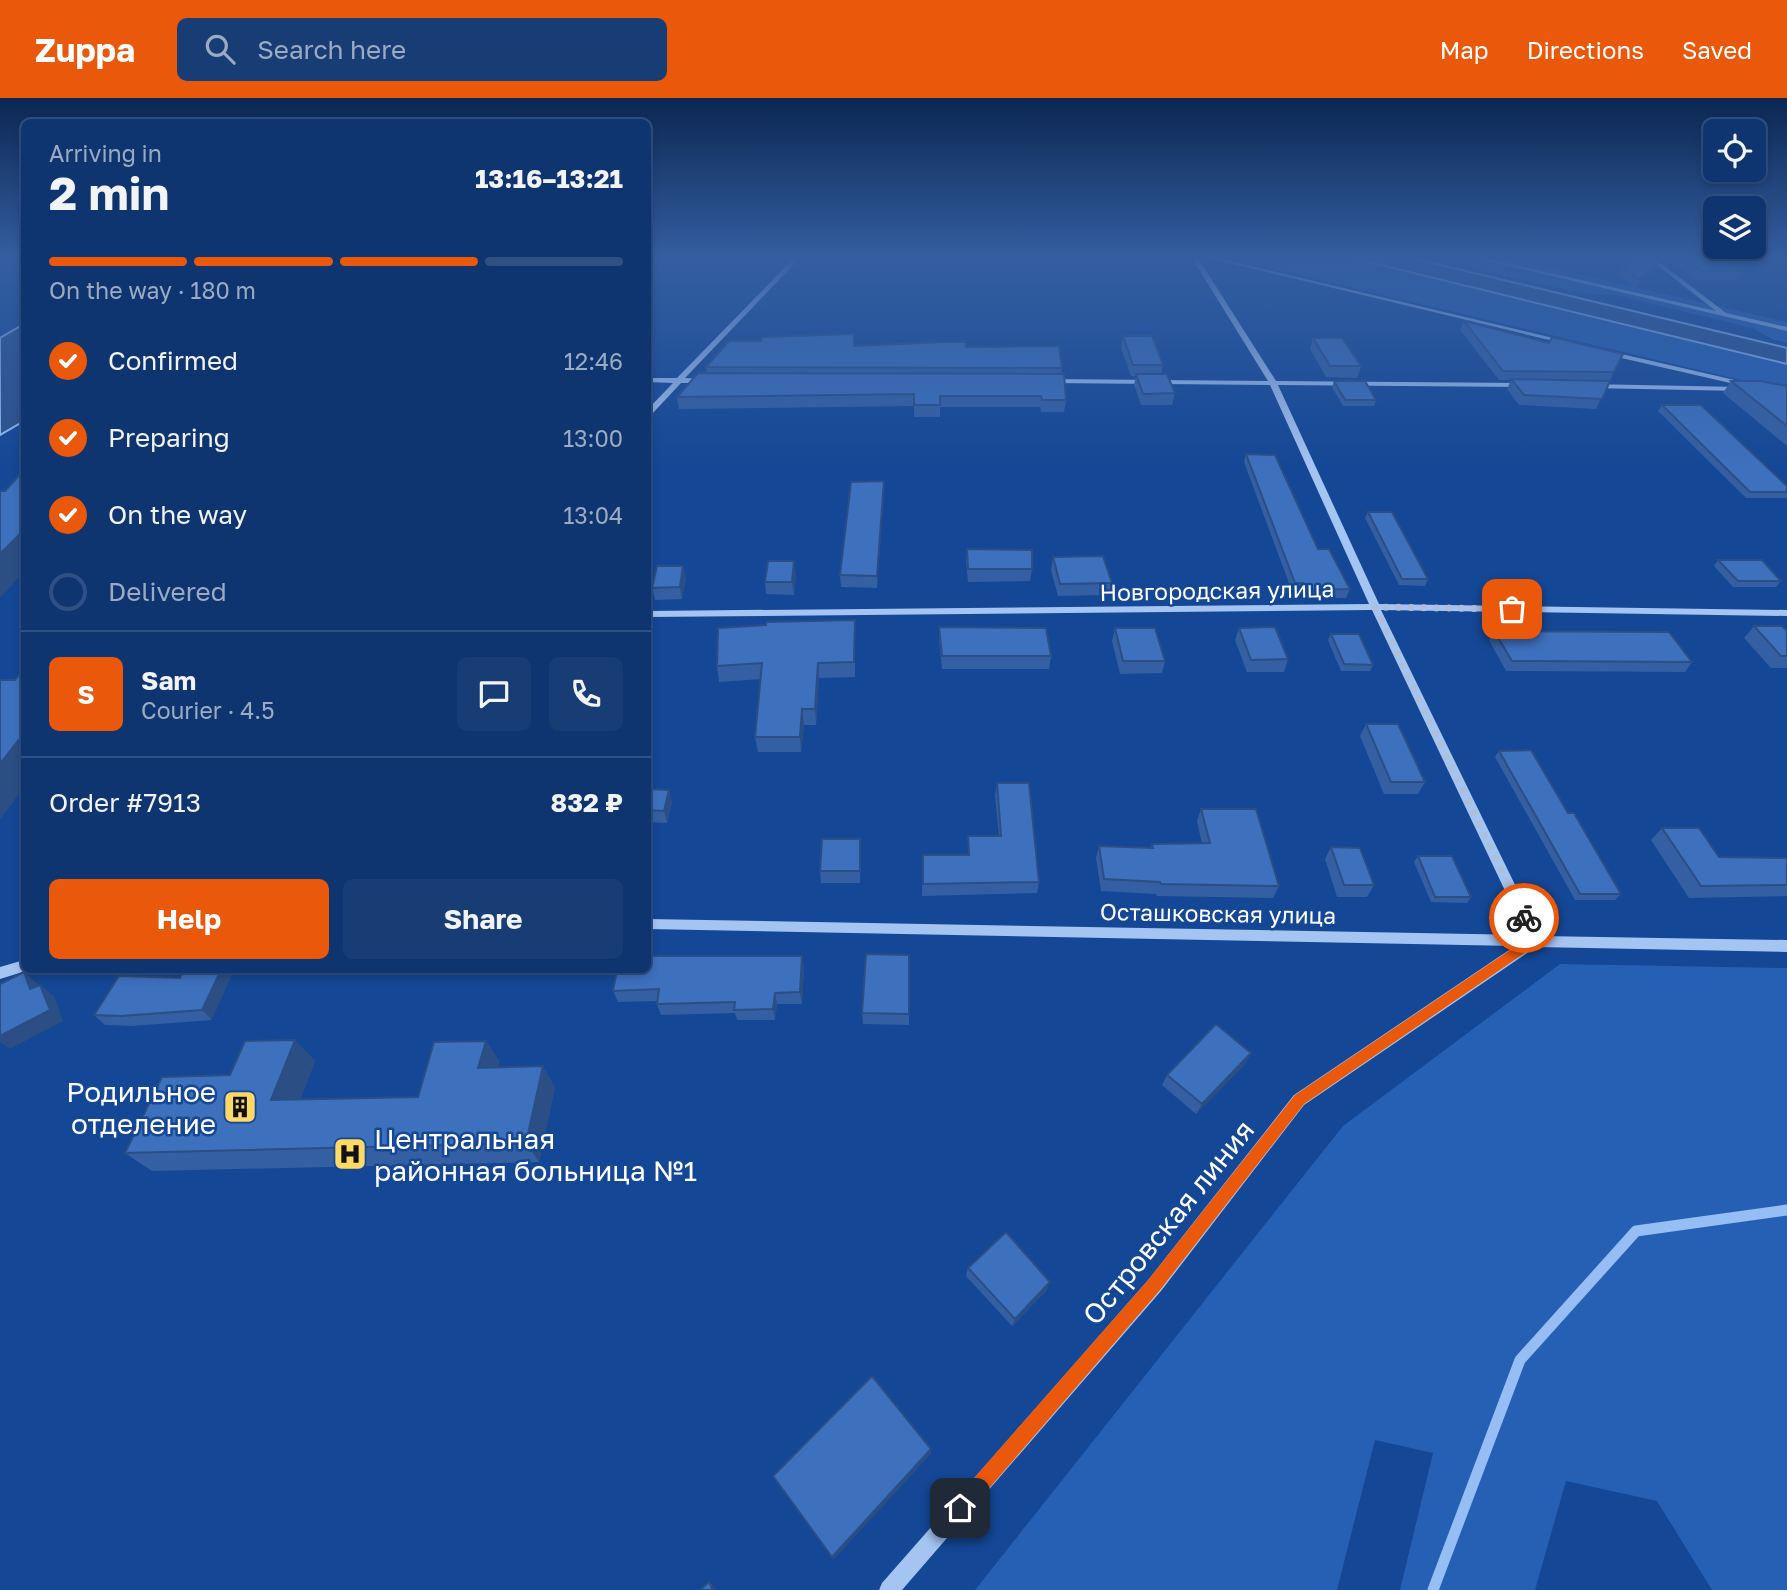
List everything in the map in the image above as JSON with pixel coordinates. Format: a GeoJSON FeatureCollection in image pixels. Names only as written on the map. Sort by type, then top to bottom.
{"type":"FeatureCollection","features":[{"type":"Feature","properties":{"kind":"street"},"geometry":{"type":"LineString","coordinates":[[651,410],[729,328]]}},
{"type":"Feature","properties":{"kind":"street"},"geometry":{"type":"LineString","coordinates":[[1239,328],[1272,381],[1375,607],[1535,940]]}},
{"type":"Feature","properties":{"kind":"street"},"geometry":{"type":"LineString","coordinates":[[1505,328],[1574,344]]}},
{"type":"Feature","properties":{"kind":"street"},"geometry":{"type":"LineString","coordinates":[[1580,386],[1748,387],[1601,351]]}},
{"type":"Feature","properties":{"kind":"street"},"geometry":{"type":"LineString","coordinates":[[651,380],[719,381]]}},
{"type":"Feature","properties":{"kind":"street"},"geometry":{"type":"LineString","coordinates":[[1037,381],[1538,385]]}},
{"type":"Feature","properties":{"kind":"street","name":"Новгородская улица"},"geometry":{"type":"LineString","coordinates":[[651,614],[1375,607],[1787,613]]}},
{"type":"Feature","properties":{"kind":"street","name":"Осташковская улица"},"geometry":{"type":"LineString","coordinates":[[651,924],[1787,946]]}},
{"type":"Feature","properties":{"kind":"street","name":"Островская линия"},"geometry":{"type":"LineString","coordinates":[[888,1590],[1155,1285],[1300,1100],[1535,940]]}},
{"type":"Feature","properties":{"kind":"street"},"geometry":{"type":"LineString","coordinates":[[0,973],[21,967]]}},
{"type":"Feature","properties":{"kind":"shaded area"},"geometry":{"type":"Polygon","coordinates":[[[21,328],[21,423],[0,435],[0,338],[21,328]]]}},
{"type":"Feature","properties":{"kind":"shaded area"},"geometry":{"type":"Polygon","coordinates":[[[1521,328],[1638,328],[1787,364],[1787,391],[1521,328]]]}},
{"type":"Feature","properties":{"kind":"shaded area"},"geometry":{"type":"Polygon","coordinates":[[[1638,328],[1702,328],[1787,348],[1787,364],[1638,328]]]}},
{"type":"Feature","properties":{"kind":"shaded area"},"geometry":{"type":"Polygon","coordinates":[[[1752,328],[1787,328],[1787,343],[1772,339],[1752,328]]]}},
{"type":"Feature","properties":{"kind":"shaded area"},"geometry":{"type":"Polygon","coordinates":[[[1560,964],[1787,968],[1787,1590],[1712,1590],[1657,1501],[1566,1481],[1535,1590],[1400,1590],[1433,1453],[1375,1440],[1337,1590],[975,1590],[1343,1126],[1560,964]]]}},
{"type":"Feature","properties":{"kind":"building"},"geometry":{"type":"Polygon","coordinates":[[[1469,328],[1490,328],[1549,343],[1552,337],[1623,354],[1614,372],[1503,371],[1469,328]]]}},
{"type":"Feature","properties":{"kind":"building"},"geometry":{"type":"Polygon","coordinates":[[[854,334],[854,346],[965,342],[966,347],[1059,346],[1062,368],[706,367],[729,341],[761,341],[762,337],[854,334]]]}},
{"type":"Feature","properties":{"kind":"building"},"geometry":{"type":"Polygon","coordinates":[[[1123,336],[1152,336],[1163,365],[1133,365],[1123,336]]]}},
{"type":"Feature","properties":{"kind":"building"},"geometry":{"type":"Polygon","coordinates":[[[1313,338],[1342,338],[1361,366],[1330,366],[1313,338]]]}},
{"type":"Feature","properties":{"kind":"building"},"geometry":{"type":"Polygon","coordinates":[[[698,373],[1064,374],[1066,400],[1042,400],[1041,396],[940,396],[940,405],[914,405],[914,394],[677,397],[698,373]]]}},
{"type":"Feature","properties":{"kind":"building"},"geometry":{"type":"Polygon","coordinates":[[[1136,374],[1167,374],[1175,393],[1143,394],[1136,374]]]}},
{"type":"Feature","properties":{"kind":"building"},"geometry":{"type":"Polygon","coordinates":[[[1511,379],[1610,381],[1602,399],[1524,395],[1511,379]]]}},
{"type":"Feature","properties":{"kind":"building"},"geometry":{"type":"Polygon","coordinates":[[[1334,381],[1365,381],[1376,400],[1345,400],[1334,381]]]}},
{"type":"Feature","properties":{"kind":"building"},"geometry":{"type":"Polygon","coordinates":[[[1731,381],[1760,381],[1787,386],[1787,426],[1731,381]]]}},
{"type":"Feature","properties":{"kind":"building"},"geometry":{"type":"Polygon","coordinates":[[[1662,405],[1701,405],[1787,486],[1787,492],[1750,492],[1662,405]]]}},
{"type":"Feature","properties":{"kind":"building"},"geometry":{"type":"Polygon","coordinates":[[[1246,454],[1275,455],[1318,549],[1329,549],[1350,589],[1307,590],[1303,583],[1295,583],[1246,454]]]}},
{"type":"Feature","properties":{"kind":"building"},"geometry":{"type":"Polygon","coordinates":[[[21,473],[21,533],[0,554],[0,491],[5,491],[21,473]]]}},
{"type":"Feature","properties":{"kind":"building"},"geometry":{"type":"Polygon","coordinates":[[[884,481],[877,576],[840,575],[851,482],[884,481]]]}},
{"type":"Feature","properties":{"kind":"building"},"geometry":{"type":"Polygon","coordinates":[[[1368,512],[1392,512],[1428,579],[1402,579],[1368,512]]]}},
{"type":"Feature","properties":{"kind":"building"},"geometry":{"type":"Polygon","coordinates":[[[967,549],[1032,550],[1032,569],[968,569],[967,549]]]}},
{"type":"Feature","properties":{"kind":"building"},"geometry":{"type":"Polygon","coordinates":[[[1103,556],[1112,583],[1060,584],[1053,557],[1103,556]]]}},
{"type":"Feature","properties":{"kind":"building"},"geometry":{"type":"Polygon","coordinates":[[[1718,560],[1762,560],[1781,581],[1738,581],[1718,560]]]}},
{"type":"Feature","properties":{"kind":"building"},"geometry":{"type":"Polygon","coordinates":[[[768,561],[794,561],[792,582],[765,582],[768,561]]]}},
{"type":"Feature","properties":{"kind":"building"},"geometry":{"type":"Polygon","coordinates":[[[657,566],[683,566],[680,587],[652,588],[657,566]]]}},
{"type":"Feature","properties":{"kind":"building"},"geometry":{"type":"Polygon","coordinates":[[[855,620],[854,662],[818,663],[815,709],[802,709],[800,737],[755,737],[762,663],[717,666],[718,628],[766,625],[766,622],[855,620]]]}},
{"type":"Feature","properties":{"kind":"building"},"geometry":{"type":"Polygon","coordinates":[[[1754,626],[1782,626],[1787,631],[1787,656],[1781,656],[1754,626]]]}},
{"type":"Feature","properties":{"kind":"building"},"geometry":{"type":"Polygon","coordinates":[[[939,627],[1046,628],[1051,656],[942,656],[939,627]]]}},
{"type":"Feature","properties":{"kind":"building"},"geometry":{"type":"Polygon","coordinates":[[[1275,627],[1288,659],[1251,660],[1239,628],[1275,627]]]}},
{"type":"Feature","properties":{"kind":"building"},"geometry":{"type":"Polygon","coordinates":[[[1115,628],[1155,628],[1165,661],[1123,661],[1115,628]]]}},
{"type":"Feature","properties":{"kind":"building"},"geometry":{"type":"Polygon","coordinates":[[[1494,631],[1669,632],[1692,662],[1512,661],[1494,631]]]}},
{"type":"Feature","properties":{"kind":"building"},"geometry":{"type":"Polygon","coordinates":[[[1331,634],[1359,634],[1373,665],[1344,664],[1331,634]]]}},
{"type":"Feature","properties":{"kind":"building"},"geometry":{"type":"Polygon","coordinates":[[[21,672],[21,737],[0,764],[0,680],[15,680],[21,672]]]}},
{"type":"Feature","properties":{"kind":"building"},"geometry":{"type":"Polygon","coordinates":[[[1366,724],[1398,724],[1425,782],[1391,782],[1366,724]]]}},
{"type":"Feature","properties":{"kind":"building"},"geometry":{"type":"Polygon","coordinates":[[[1531,750],[1568,813],[1574,813],[1621,894],[1580,894],[1499,751],[1531,750]]]}},
{"type":"Feature","properties":{"kind":"building"},"geometry":{"type":"Polygon","coordinates":[[[997,783],[1029,783],[1039,882],[923,884],[923,855],[969,855],[968,836],[1001,836],[997,783]]]}},
{"type":"Feature","properties":{"kind":"building"},"geometry":{"type":"Polygon","coordinates":[[[651,789],[669,790],[664,811],[651,810],[651,789]]]}},
{"type":"Feature","properties":{"kind":"building"},"geometry":{"type":"Polygon","coordinates":[[[1201,809],[1256,809],[1279,886],[1161,884],[1104,879],[1099,846],[1153,848],[1152,844],[1210,843],[1201,809]]]}},
{"type":"Feature","properties":{"kind":"building"},"geometry":{"type":"Polygon","coordinates":[[[1662,828],[1699,828],[1719,857],[1787,858],[1787,885],[1701,886],[1662,828]]]}},
{"type":"Feature","properties":{"kind":"building"},"geometry":{"type":"Polygon","coordinates":[[[822,839],[860,839],[860,871],[820,871],[822,839]]]}},
{"type":"Feature","properties":{"kind":"building"},"geometry":{"type":"Polygon","coordinates":[[[1331,847],[1360,848],[1374,885],[1344,885],[1331,847]]]}},
{"type":"Feature","properties":{"kind":"building"},"geometry":{"type":"Polygon","coordinates":[[[1418,856],[1452,856],[1471,897],[1435,897],[1418,856]]]}},
{"type":"Feature","properties":{"kind":"building"},"geometry":{"type":"Polygon","coordinates":[[[866,954],[909,955],[909,1014],[862,1013],[866,954]]]}},
{"type":"Feature","properties":{"kind":"building"},"geometry":{"type":"Polygon","coordinates":[[[651,956],[802,956],[800,992],[775,993],[773,1009],[734,1010],[735,1002],[657,1004],[659,989],[613,991],[616,973],[651,973],[651,956]]]}},
{"type":"Feature","properties":{"kind":"building"},"geometry":{"type":"Polygon","coordinates":[[[24,973],[30,989],[40,985],[50,1010],[0,1036],[0,984],[24,973]]]}},
{"type":"Feature","properties":{"kind":"building"},"geometry":{"type":"Polygon","coordinates":[[[182,973],[220,973],[202,1010],[121,1016],[94,1015],[119,976],[180,978],[182,973]]]}},
{"type":"Feature","properties":{"kind":"building"},"geometry":{"type":"Polygon","coordinates":[[[1216,1024],[1251,1053],[1202,1104],[1167,1075],[1216,1024]]]}},
{"type":"Feature","properties":{"kind":"building","name":"Родильное отделение"},"geometry":{"type":"Polygon","coordinates":[[[295,1040],[271,1100],[418,1097],[434,1042],[486,1041],[478,1068],[543,1066],[526,1143],[125,1153],[162,1077],[230,1075],[245,1041],[295,1040]]]}},
{"type":"Feature","properties":{"kind":"building"},"geometry":{"type":"Polygon","coordinates":[[[1006,1232],[1050,1282],[1015,1319],[968,1268],[1006,1232]]]}},
{"type":"Feature","properties":{"kind":"building"},"geometry":{"type":"Polygon","coordinates":[[[872,1376],[931,1449],[832,1557],[773,1476],[872,1376]]]}},
{"type":"Feature","properties":{"kind":"building"},"geometry":{"type":"Polygon","coordinates":[[[709,1582],[713,1590],[700,1590],[709,1582]]]}},
{"type":"Feature","properties":{"kind":"waterway"},"geometry":{"type":"LineString","coordinates":[[1433,1590],[1520,1360],[1636,1231],[1787,1210]]}},
{"type":"Feature","properties":{"kind":"way so far"},"geometry":{"type":"LineString","coordinates":[[1512,609],[1375,607],[1524,918]]}},
{"type":"Feature","properties":{"kind":"place","name":"Родильное отделение"},"geometry":{"type":"Point","coordinates":[240,1107]}},
{"type":"Feature","properties":{"kind":"place","name":"Центральная районная больница №1"},"geometry":{"type":"Point","coordinates":[350,1154]}},
{"type":"Feature","properties":{"kind":"route"},"geometry":{"type":"LineString","coordinates":[[960,1508],[1155,1285],[1300,1100],[1535,940],[1524,918]]}}]}
